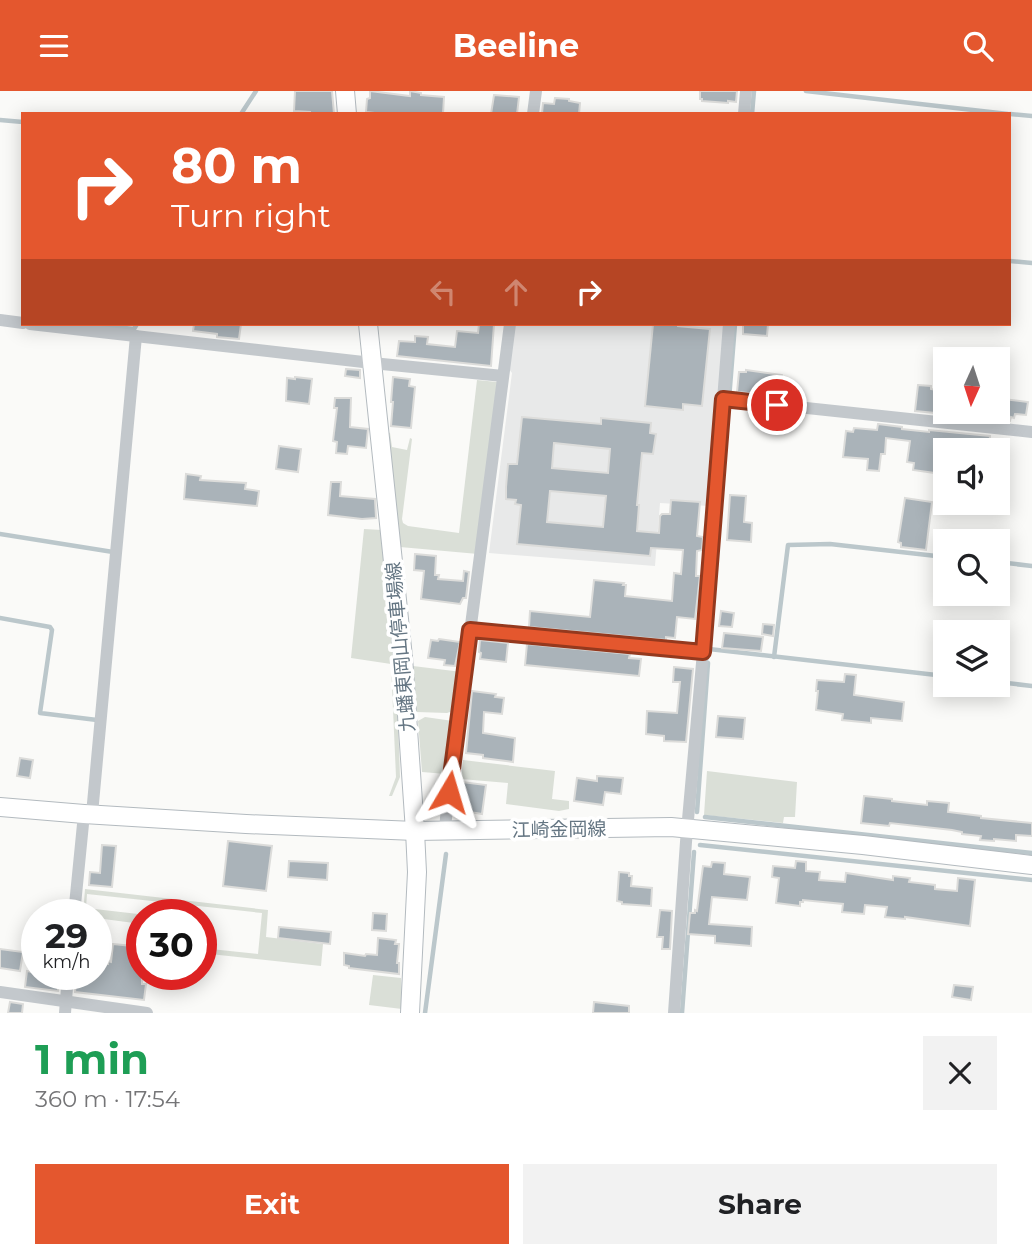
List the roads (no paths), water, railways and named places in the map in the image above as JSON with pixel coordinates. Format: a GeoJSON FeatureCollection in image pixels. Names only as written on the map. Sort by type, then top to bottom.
{"type":"FeatureCollection","features":[{"type":"Feature","properties":{"kind":"main road"},"geometry":{"type":"LineString","coordinates":[[345,91],[347,112]]}},
{"type":"Feature","properties":{"kind":"main road","name":"九蟠東岡山停車場線"},"geometry":{"type":"LineString","coordinates":[[368,326],[403,657],[415,831],[417,872],[410,1013]]}},
{"type":"Feature","properties":{"kind":"main road","name":"江崎金岡線"},"geometry":{"type":"LineString","coordinates":[[0,807],[246,824],[415,831],[687,828],[1032,865]]}},
{"type":"Feature","properties":{"kind":"street"},"geometry":{"type":"LineString","coordinates":[[533,112],[536,91]]}},
{"type":"Feature","properties":{"kind":"street"},"geometry":{"type":"LineString","coordinates":[[744,112],[746,91]]}},
{"type":"Feature","properties":{"kind":"street"},"geometry":{"type":"LineString","coordinates":[[0,320],[21,323]]}},
{"type":"Feature","properties":{"kind":"street"},"geometry":{"type":"LineString","coordinates":[[48,326],[503,376]]}},
{"type":"Feature","properties":{"kind":"street"},"geometry":{"type":"LineString","coordinates":[[446,831],[474,630],[510,326]]}},
{"type":"Feature","properties":{"kind":"street"},"geometry":{"type":"LineString","coordinates":[[674,1013],[687,828],[727,400],[729,326]]}},
{"type":"Feature","properties":{"kind":"street"},"geometry":{"type":"LineString","coordinates":[[76,899],[88,814],[136,336]]}},
{"type":"Feature","properties":{"kind":"street"},"geometry":{"type":"LineString","coordinates":[[727,400],[1032,432]]}},
{"type":"Feature","properties":{"kind":"street"},"geometry":{"type":"LineString","coordinates":[[474,630],[703,652]]}},
{"type":"Feature","properties":{"kind":"street"},"geometry":{"type":"LineString","coordinates":[[0,992],[65,1007],[148,1013]]}},
{"type":"Feature","properties":{"kind":"waterway"},"geometry":{"type":"LineString","coordinates":[[242,112],[256,91]]}},
{"type":"Feature","properties":{"kind":"waterway"},"geometry":{"type":"LineString","coordinates":[[752,112],[754,91]]}},
{"type":"Feature","properties":{"kind":"waterway"},"geometry":{"type":"LineString","coordinates":[[806,91],[990,112]]}},
{"type":"Feature","properties":{"kind":"waterway"},"geometry":{"type":"LineString","coordinates":[[1011,114],[1032,116]]}},
{"type":"Feature","properties":{"kind":"waterway"},"geometry":{"type":"LineString","coordinates":[[0,120],[21,122]]}},
{"type":"Feature","properties":{"kind":"waterway"},"geometry":{"type":"LineString","coordinates":[[1011,261],[1032,263]]}},
{"type":"Feature","properties":{"kind":"waterway"},"geometry":{"type":"LineString","coordinates":[[105,326],[134,329],[136,326]]}},
{"type":"Feature","properties":{"kind":"waterway"},"geometry":{"type":"LineString","coordinates":[[724,462],[735,326]]}},
{"type":"Feature","properties":{"kind":"waterway"},"geometry":{"type":"LineString","coordinates":[[0,534],[113,552]]}},
{"type":"Feature","properties":{"kind":"waterway"},"geometry":{"type":"LineString","coordinates":[[774,657],[788,545],[830,544],[933,556]]}},
{"type":"Feature","properties":{"kind":"waterway"},"geometry":{"type":"LineString","coordinates":[[1010,563],[1032,566]]}},
{"type":"Feature","properties":{"kind":"waterway"},"geometry":{"type":"LineString","coordinates":[[0,618],[50,627],[52,630],[40,713],[97,720]]}},
{"type":"Feature","properties":{"kind":"waterway"},"geometry":{"type":"LineString","coordinates":[[709,649],[933,675]]}},
{"type":"Feature","properties":{"kind":"waterway"},"geometry":{"type":"LineString","coordinates":[[697,812],[708,663]]}},
{"type":"Feature","properties":{"kind":"waterway"},"geometry":{"type":"LineString","coordinates":[[1010,683],[1032,686]]}},
{"type":"Feature","properties":{"kind":"waterway"},"geometry":{"type":"LineString","coordinates":[[705,817],[1032,853]]}},
{"type":"Feature","properties":{"kind":"waterway"},"geometry":{"type":"LineString","coordinates":[[700,845],[1032,880]]}},
{"type":"Feature","properties":{"kind":"waterway"},"geometry":{"type":"LineString","coordinates":[[682,1013],[694,852]]}},
{"type":"Feature","properties":{"kind":"waterway"},"geometry":{"type":"LineString","coordinates":[[425,1013],[446,854]]}}]}
